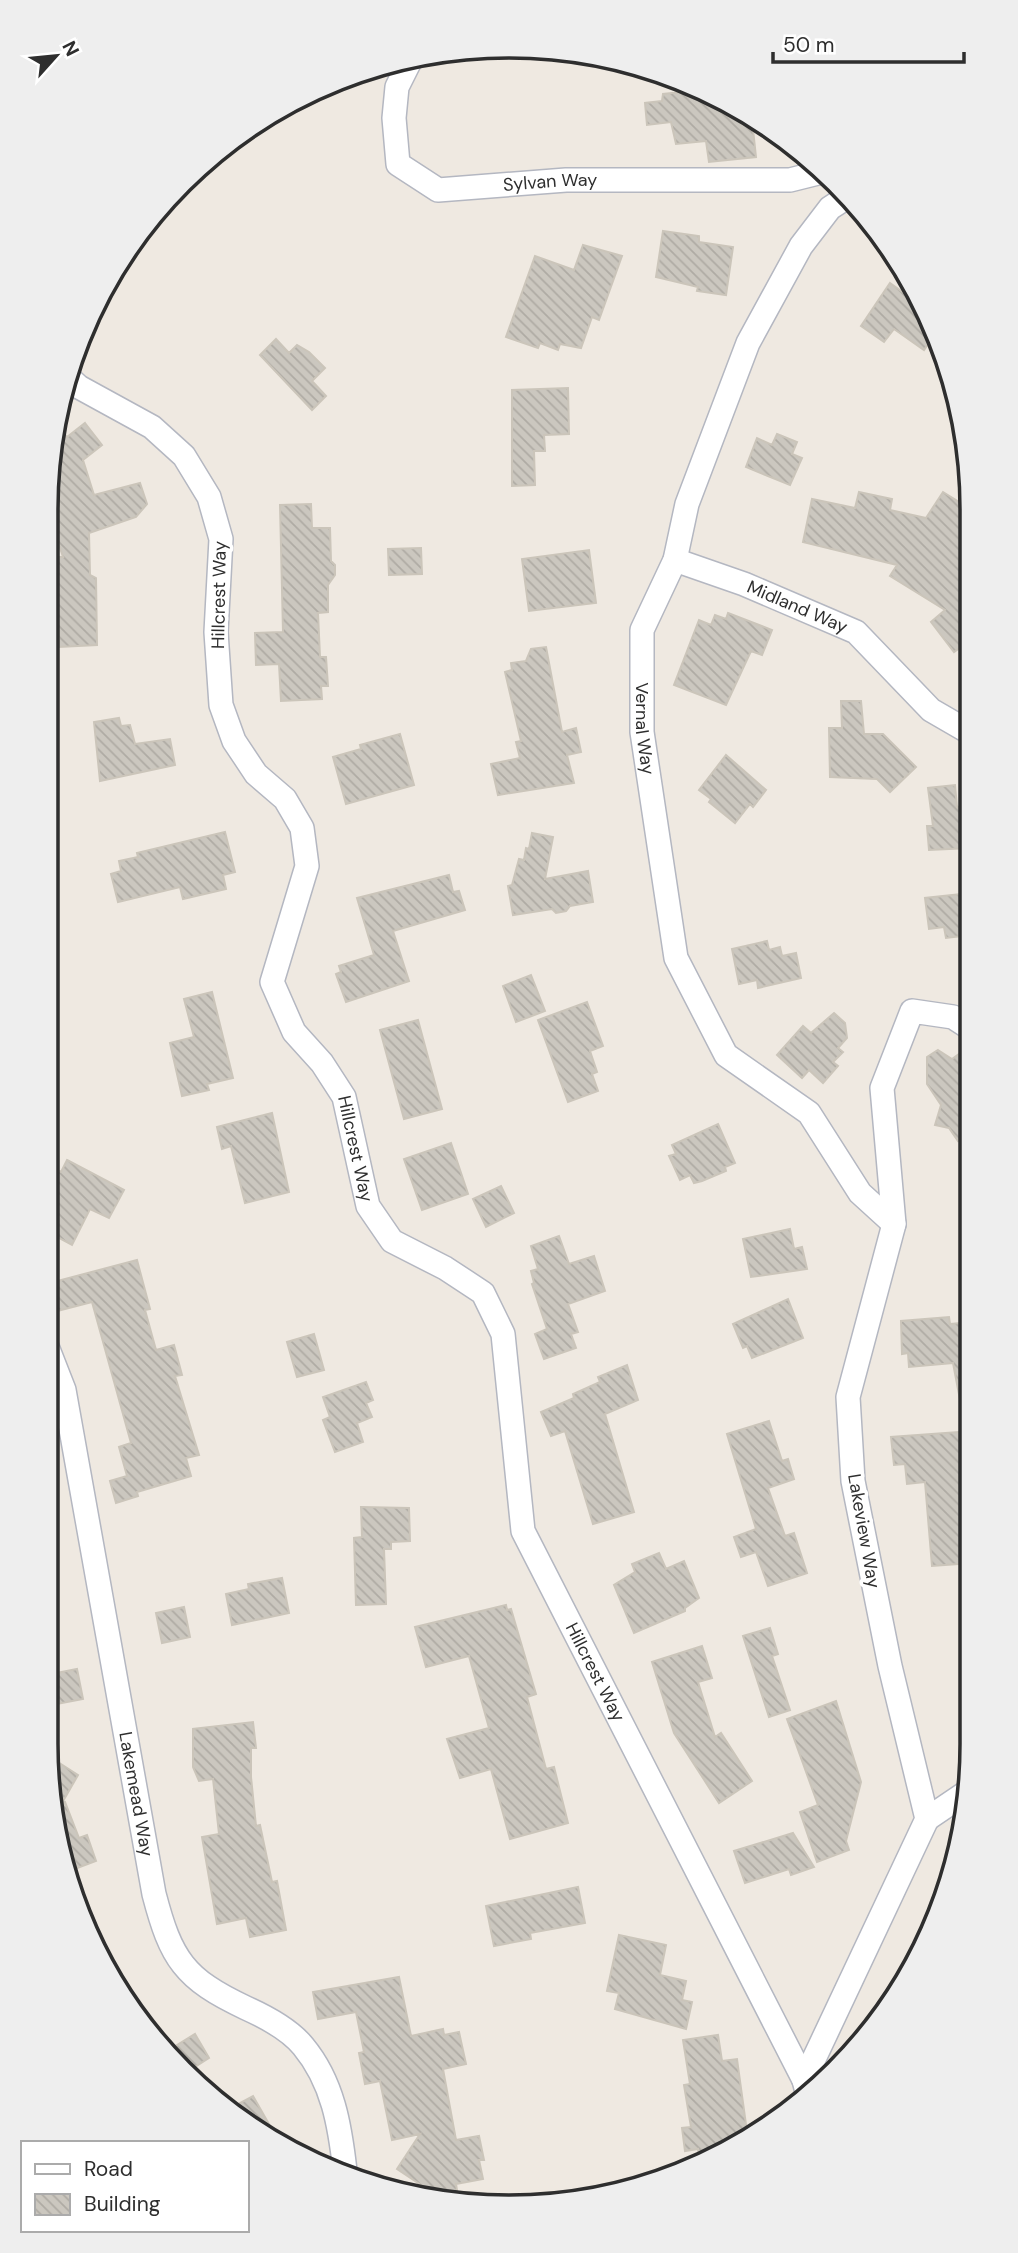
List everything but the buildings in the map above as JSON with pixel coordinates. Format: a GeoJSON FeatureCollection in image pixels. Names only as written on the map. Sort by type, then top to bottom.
{"type":"FeatureCollection","features":[{"type":"Feature","properties":{"kind":"street","name":"Sylvan Way"},"geometry":{"type":"LineString","coordinates":[[406,70],[397,87],[394,118],[398,163],[438,190],[566,180],[789,180],[812,174]]}},
{"type":"Feature","properties":{"kind":"street","name":"Vernal Way"},"geometry":{"type":"LineString","coordinates":[[839,202],[830,208],[801,246],[748,343],[687,504],[675,560],[642,630],[642,732],[676,958],[726,1055],[809,1113],[860,1193],[894,1224]]}},
{"type":"Feature","properties":{"kind":"street","name":"Hillcrest Way"},"geometry":{"type":"LineString","coordinates":[[76,384],[152,426],[184,456],[209,496],[221,539],[216,632],[221,705],[234,741],[256,774],[285,799],[302,828],[307,866],[272,982],[294,1032],[322,1063],[344,1097],[368,1206],[392,1241],[444,1268],[483,1293],[503,1334],[523,1531],[805,2085]]}},
{"type":"Feature","properties":{"kind":"street","name":"Midland Way"},"geometry":{"type":"LineString","coordinates":[[675,560],[744,584],[856,632],[931,710],[960,727]]}},
{"type":"Feature","properties":{"kind":"street","name":"Lakeview Way"},"geometry":{"type":"LineString","coordinates":[[927,1819],[890,1666],[852,1469],[848,1397],[894,1224],[882,1088],[912,1011],[953,1017],[960,1022]]}},
{"type":"Feature","properties":{"kind":"street","name":"Lakemead Way"},"geometry":{"type":"LineString","coordinates":[[58,1375],[64,1390],[154,1894],[169,1945],[185,1970],[221,1996],[267,2017],[302,2044],[318,2065],[332,2093],[344,2164]]}},
{"type":"Feature","properties":{"kind":"street"},"geometry":{"type":"LineString","coordinates":[[806,2084],[927,1819],[956,1799]]}}]}
